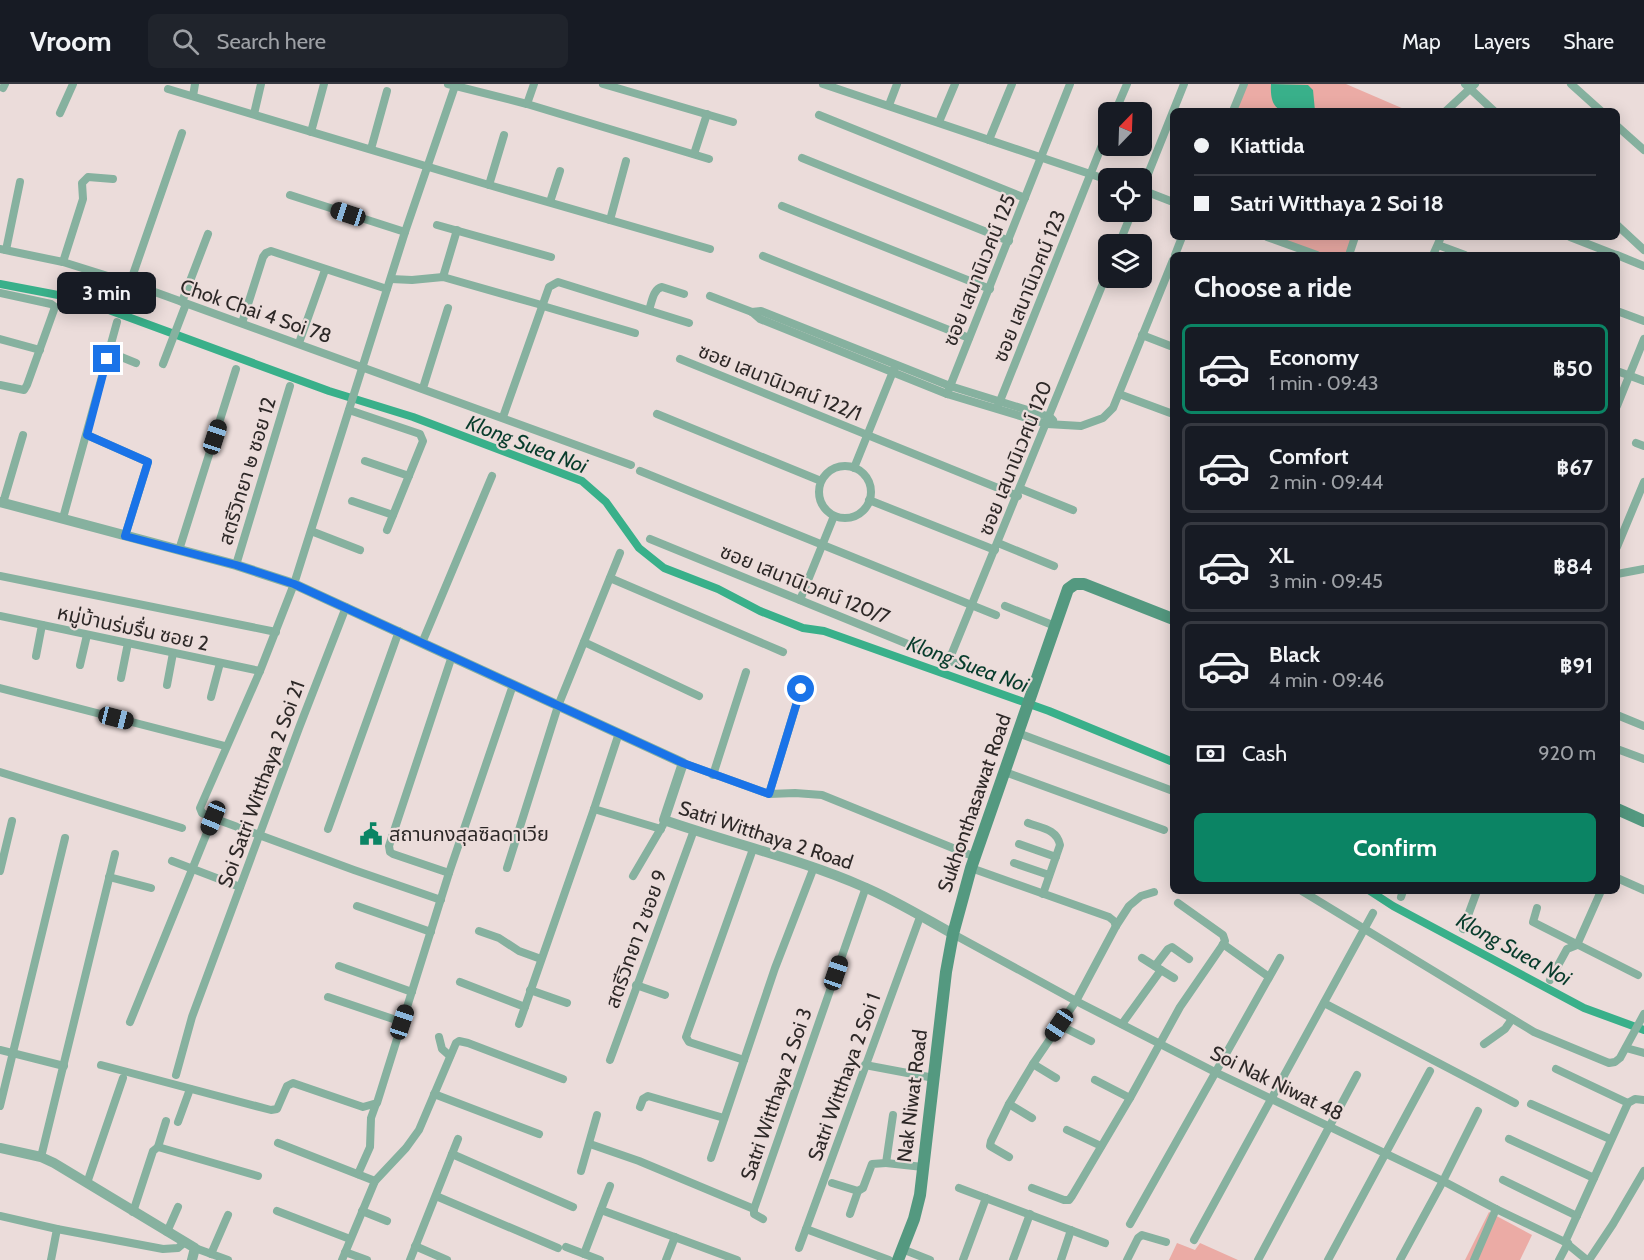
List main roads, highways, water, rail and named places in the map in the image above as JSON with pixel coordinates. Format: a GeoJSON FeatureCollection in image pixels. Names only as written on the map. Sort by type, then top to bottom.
{"type":"FeatureCollection","features":[{"type":"Feature","properties":{"kind":"main road","name":"Sukhonthasawat Road"},"geometry":{"type":"LineString","coordinates":[[953,934],[973,863],[1068,589],[1071,585],[1080,583],[1170,618]]}},
{"type":"Feature","properties":{"kind":"main road"},"geometry":{"type":"LineString","coordinates":[[1620,810],[1644,820]]}},
{"type":"Feature","properties":{"kind":"main road","name":"Nak Niwat Road"},"geometry":{"type":"LineString","coordinates":[[900,1254],[918,1207],[946,972],[953,934]]}},
{"type":"Feature","properties":{"kind":"waterway","name":"Klong Suea Noi"},"geometry":{"type":"LineString","coordinates":[[0,284],[79,299],[329,391],[413,417],[582,481],[606,502],[639,548],[664,568],[718,589],[760,611],[803,628],[824,631],[1049,711],[1170,761]]}},
{"type":"Feature","properties":{"kind":"waterway","name":"Klong Suea Noi"},"geometry":{"type":"LineString","coordinates":[[1375,894],[1584,1008],[1644,1030]]}},
{"type":"Feature","properties":{"kind":"place","name":"สถานกงสุลซิลดาเวีย"},"geometry":{"type":"Point","coordinates":[371,834]}}]}
